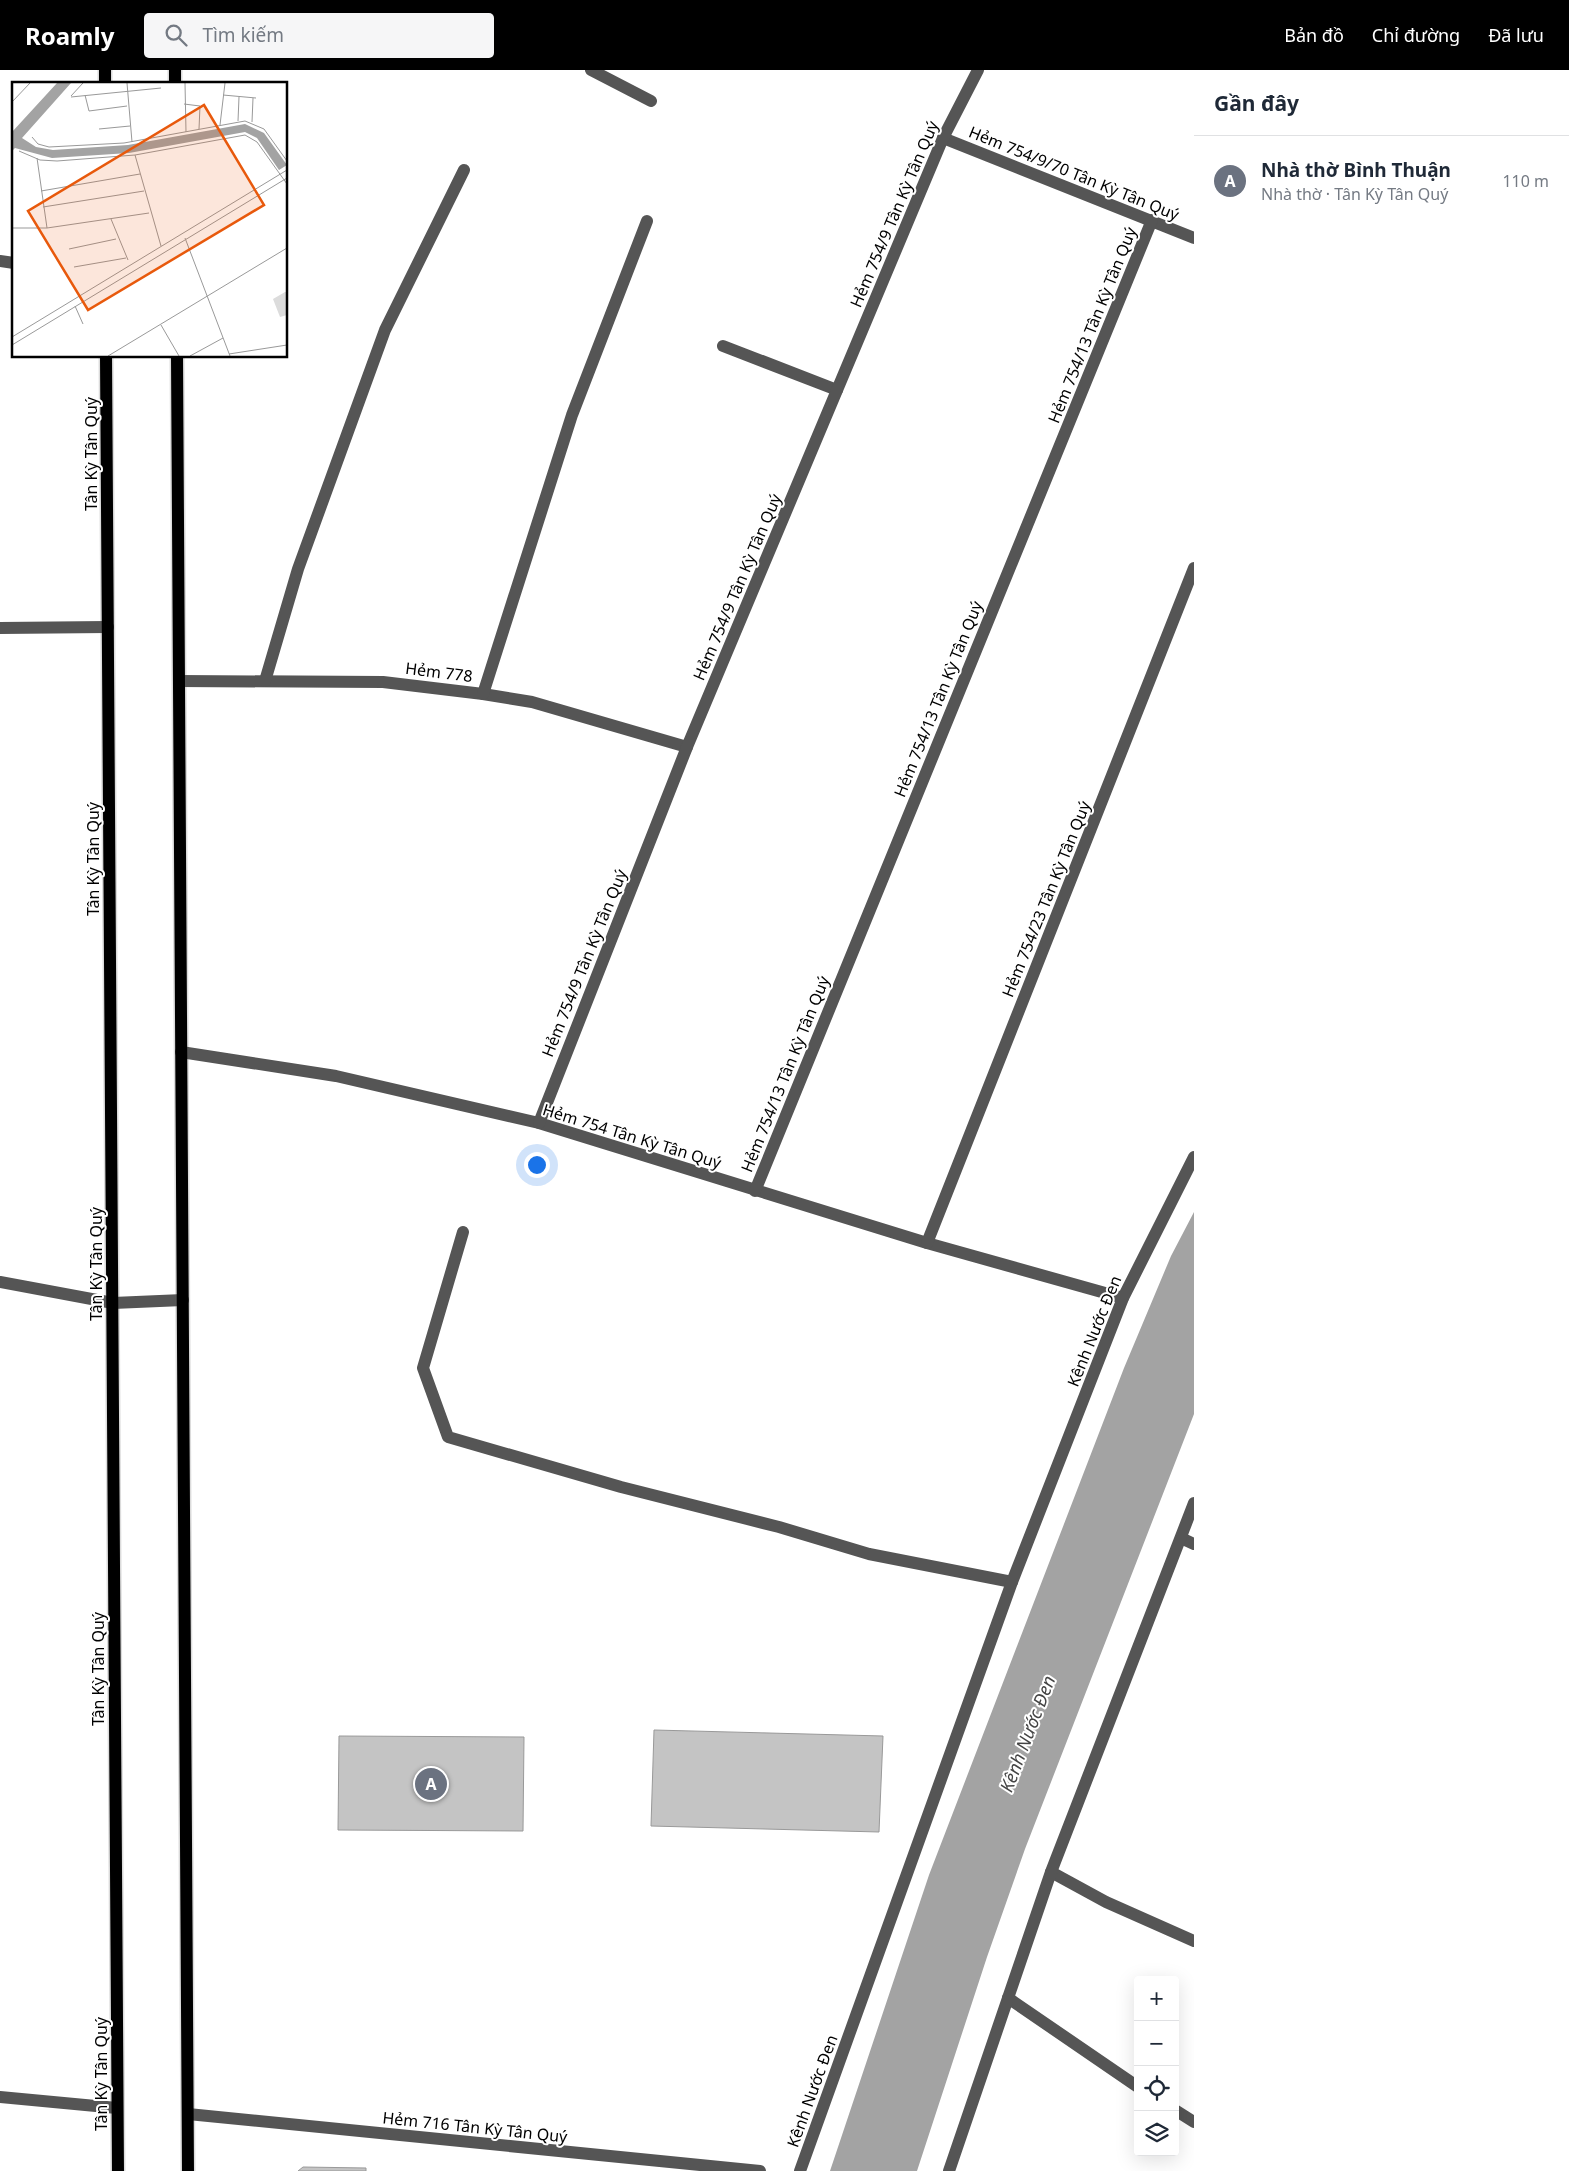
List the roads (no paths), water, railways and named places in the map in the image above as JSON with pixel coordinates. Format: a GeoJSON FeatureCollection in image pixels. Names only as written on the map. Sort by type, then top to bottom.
{"type":"FeatureCollection","features":[{"type":"Feature","properties":{"kind":"main road","name":"Tân Kỳ Tân Quý"},"geometry":{"type":"LineString","coordinates":[[106,358],[118,2171]]}},
{"type":"Feature","properties":{"kind":"main road"},"geometry":{"type":"LineString","coordinates":[[177,358],[188,2171]]}},
{"type":"Feature","properties":{"kind":"street"},"geometry":{"type":"LineString","coordinates":[[591,70],[651,100]]}},
{"type":"Feature","properties":{"kind":"street","name":"Hẻm 754/9 Tân Kỳ Tân Quý"},"geometry":{"type":"LineString","coordinates":[[539,1123],[687,747],[943,138],[978,70]]}},
{"type":"Feature","properties":{"kind":"street","name":"Hẻm 754/9/70 Tân Kỳ Tân Quý"},"geometry":{"type":"LineString","coordinates":[[943,138],[1194,238]]}},
{"type":"Feature","properties":{"kind":"street"},"geometry":{"type":"LineString","coordinates":[[265,681],[298,569],[385,330],[464,170]]}},
{"type":"Feature","properties":{"kind":"street","name":"Hẻm 754/13 Tân Kỳ Tân Quý"},"geometry":{"type":"LineString","coordinates":[[755,1191],[1152,220]]}},
{"type":"Feature","properties":{"kind":"street"},"geometry":{"type":"LineString","coordinates":[[483,694],[572,415],[648,221]]}},
{"type":"Feature","properties":{"kind":"street"},"geometry":{"type":"LineString","coordinates":[[723,346],[837,390]]}},
{"type":"Feature","properties":{"kind":"street","name":"Hẻm 754/23 Tân Kỳ Tân Quý"},"geometry":{"type":"LineString","coordinates":[[928,1243],[1194,568]]}},
{"type":"Feature","properties":{"kind":"street"},"geometry":{"type":"LineString","coordinates":[[0,628],[108,627]]}},
{"type":"Feature","properties":{"kind":"street","name":"Hẻm 778"},"geometry":{"type":"LineString","coordinates":[[179,681],[383,682],[483,694],[532,702],[687,747]]}},
{"type":"Feature","properties":{"kind":"street","name":"Hẻm 754 Tân Kỳ Tân Quý"},"geometry":{"type":"LineString","coordinates":[[181,1052],[336,1076],[539,1123],[928,1243],[1123,1298]]}},
{"type":"Feature","properties":{"kind":"street","name":"Kênh Nước Đen"},"geometry":{"type":"LineString","coordinates":[[800,2171],[1012,1582],[1123,1298],[1194,1156]]}},
{"type":"Feature","properties":{"kind":"street"},"geometry":{"type":"LineString","coordinates":[[463,1232],[423,1368],[448,1437],[621,1487],[780,1527],[869,1554],[1012,1582]]}},
{"type":"Feature","properties":{"kind":"street"},"geometry":{"type":"LineString","coordinates":[[0,1282],[113,1303],[183,1300]]}},
{"type":"Feature","properties":{"kind":"street"},"geometry":{"type":"LineString","coordinates":[[949,2171],[1051,1872],[1194,1503]]}},
{"type":"Feature","properties":{"kind":"street"},"geometry":{"type":"LineString","coordinates":[[1181,1538],[1194,1544]]}},
{"type":"Feature","properties":{"kind":"street"},"geometry":{"type":"LineString","coordinates":[[1051,1872],[1106,1902],[1194,1941]]}},
{"type":"Feature","properties":{"kind":"street"},"geometry":{"type":"LineString","coordinates":[[1008,1998],[1134,2083]]}},
{"type":"Feature","properties":{"kind":"street"},"geometry":{"type":"LineString","coordinates":[[0,2097],[117,2108]]}},
{"type":"Feature","properties":{"kind":"street"},"geometry":{"type":"LineString","coordinates":[[1177,2111],[1194,2122]]}},
{"type":"Feature","properties":{"kind":"street","name":"Hẻm 716 Tân Kỳ Tân Quý"},"geometry":{"type":"LineString","coordinates":[[188,2114],[760,2171]]}},
{"type":"Feature","properties":{"kind":"water"},"geometry":{"type":"Polygon","coordinates":[[[1194,1212],[1194,1414],[1025,1849],[987,1957],[917,2171],[830,2171],[929,1875],[1124,1368],[1171,1256],[1194,1212]]]}},
{"type":"Feature","properties":{"kind":"place","name":"Nhà thờ Bình Thuận"},"geometry":{"type":"Point","coordinates":[431,1784]}}]}
